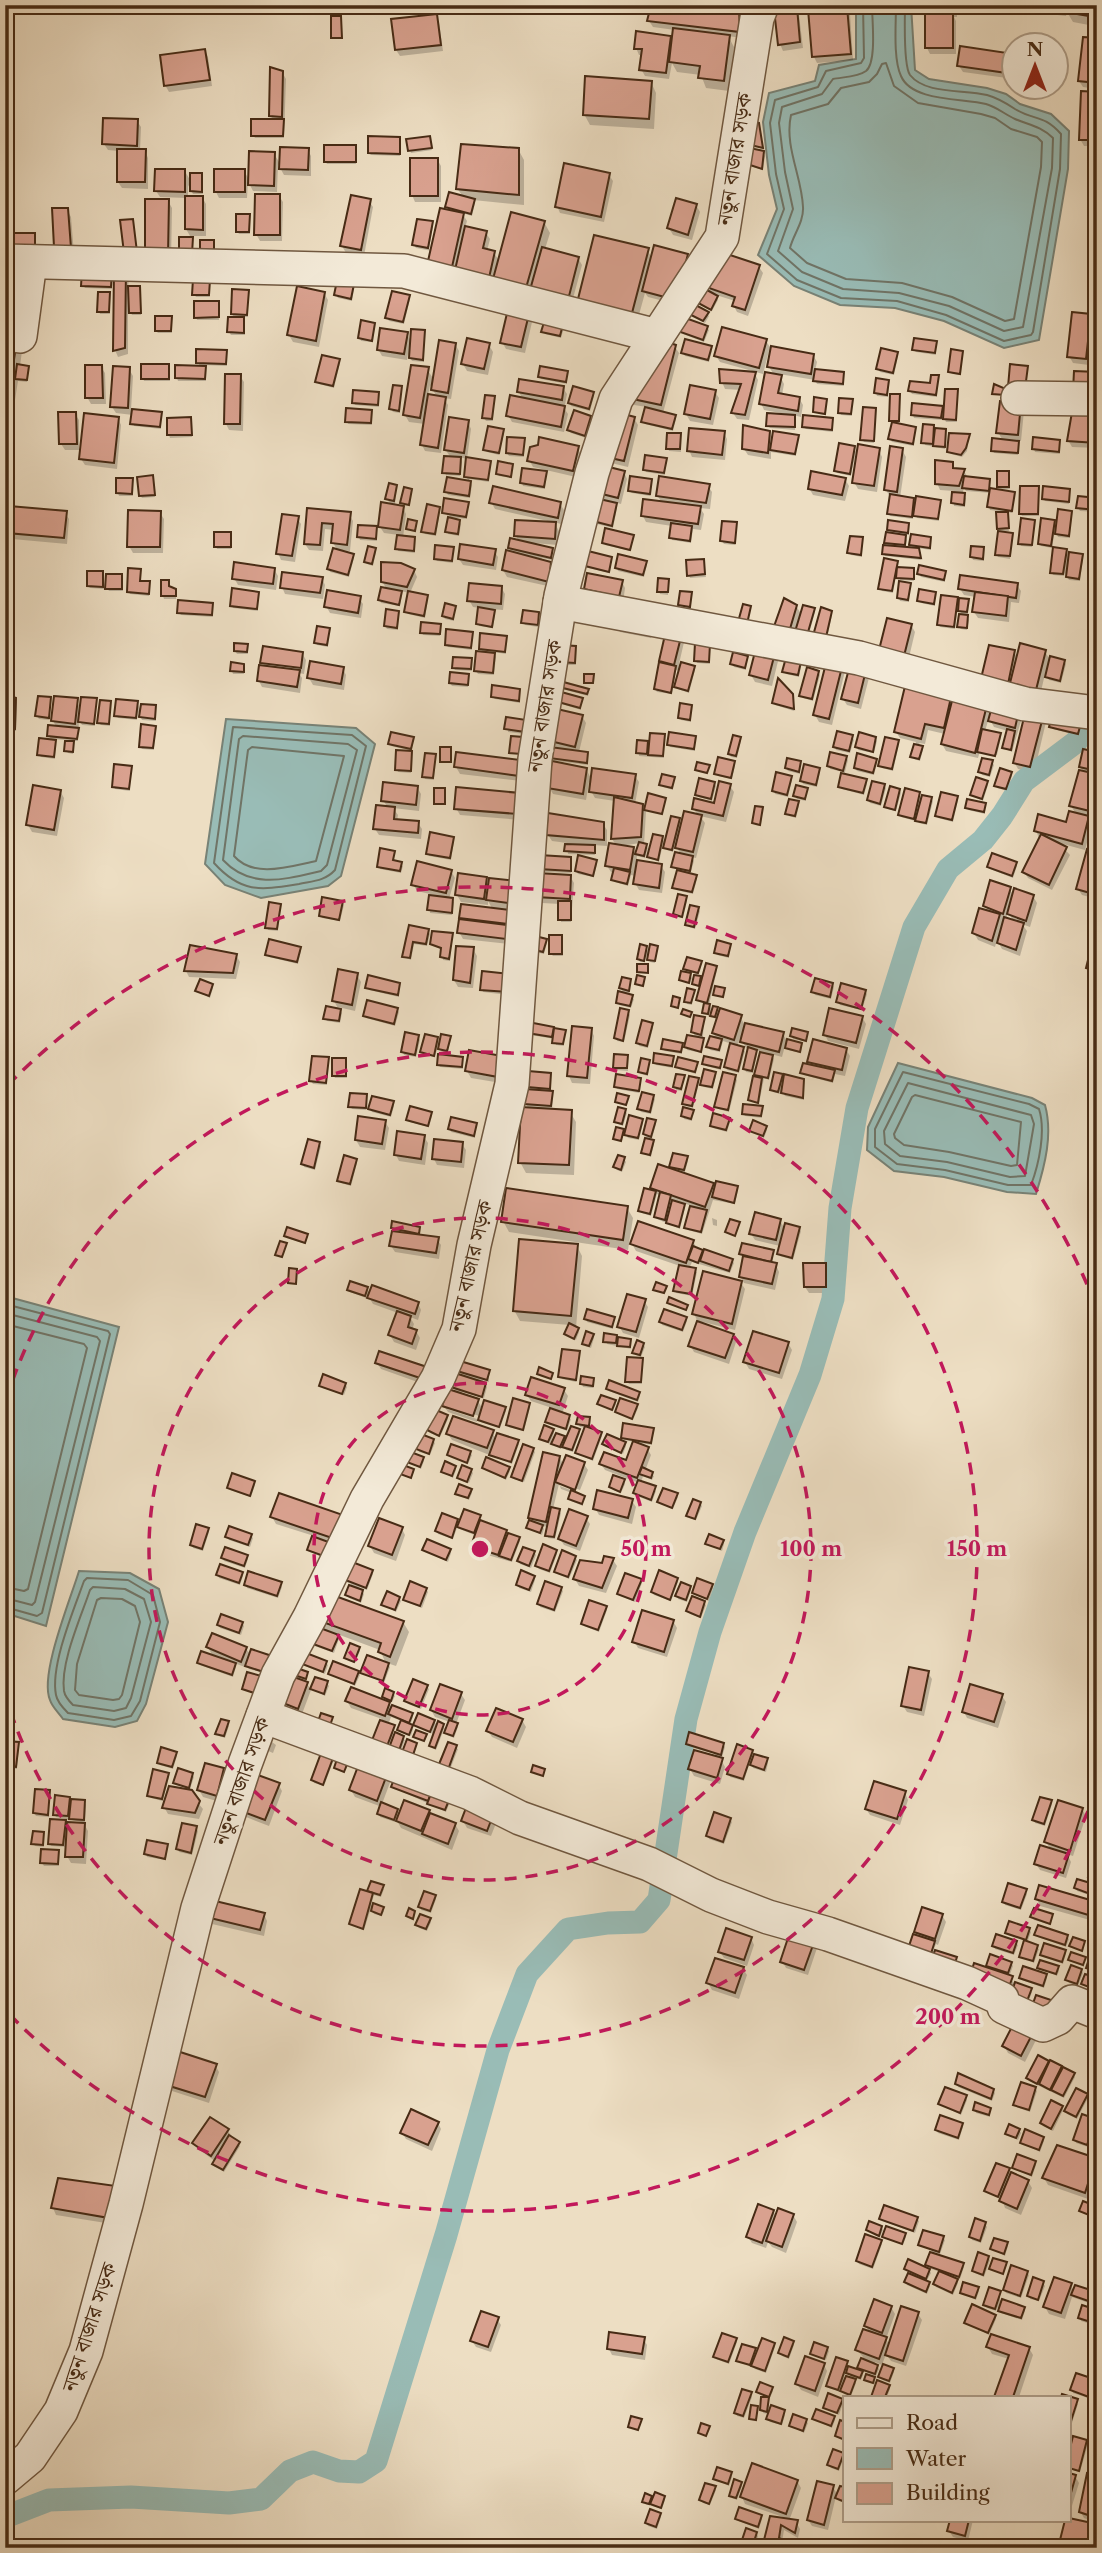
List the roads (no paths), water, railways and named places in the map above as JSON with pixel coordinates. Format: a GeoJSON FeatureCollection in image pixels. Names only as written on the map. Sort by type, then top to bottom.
{"type":"FeatureCollection","features":[{"type":"Feature","properties":{"kind":"street","name":"নতুন বাজার সড়ক"},"geometry":{"type":"LineString","coordinates":[[5,2479],[30,2457],[61,2411],[86,2351],[127,2204],[198,1908],[278,1675],[310,1617],[367,1499],[438,1378],[459,1329],[474,1245],[512,1084],[535,759],[561,602],[592,472],[616,399],[722,237],[757,18],[762,5]]}},
{"type":"Feature","properties":{"kind":"street"},"geometry":{"type":"LineString","coordinates":[[5,334],[20,336],[18,261],[404,271],[657,337]]}},
{"type":"Feature","properties":{"kind":"street"},"geometry":{"type":"LineString","coordinates":[[1018,398],[1097,399]]}},
{"type":"Feature","properties":{"kind":"street"},"geometry":{"type":"LineString","coordinates":[[561,602],[859,658],[1025,704],[1097,713]]}},
{"type":"Feature","properties":{"kind":"street"},"geometry":{"type":"LineString","coordinates":[[263,1716],[470,1793],[520,1818],[649,1864],[710,1895],[757,1913],[828,1934],[967,1983],[1002,1999],[1004,2007],[1043,2025],[1058,2018],[1072,2002],[1097,2012]]}},
{"type":"Feature","properties":{"kind":"water"},"geometry":{"type":"Polygon","coordinates":[[[856,5],[911,5],[915,70],[929,79],[1000,92],[1000,102],[1017,102],[1051,114],[1069,131],[1068,169],[1039,340],[1004,348],[944,321],[895,308],[840,305],[794,286],[758,255],[777,209],[769,175],[763,122],[769,93],[815,81],[819,65],[856,59],[856,5]]]}},
{"type":"Feature","properties":{"kind":"water"},"geometry":{"type":"Polygon","coordinates":[[[226,719],[356,728],[375,744],[341,876],[328,886],[261,898],[225,885],[205,864],[226,719]]]}},
{"type":"Feature","properties":{"kind":"water"},"geometry":{"type":"Polygon","coordinates":[[[898,1063],[1032,1098],[1045,1105],[1048,1138],[1036,1194],[1007,1192],[944,1177],[894,1171],[867,1150],[868,1127],[898,1063]]]}},
{"type":"Feature","properties":{"kind":"water"},"geometry":{"type":"Polygon","coordinates":[[[5,1296],[119,1327],[46,1626],[5,1613],[5,1296]]]}},
{"type":"Feature","properties":{"kind":"water"},"geometry":{"type":"Polygon","coordinates":[[[79,1571],[130,1573],[159,1589],[168,1622],[146,1704],[137,1721],[115,1727],[63,1719],[51,1703],[48,1688],[52,1655],[79,1571]]]}},
{"type":"Feature","properties":{"kind":"waterway"},"geometry":{"type":"LineString","coordinates":[[5,2517],[49,2500],[131,2497],[229,2503],[261,2499],[290,2471],[313,2462],[339,2471],[359,2472],[376,2461],[446,2235],[498,2050],[527,1974],[568,1929],[608,1923],[640,1922],[659,1900],[686,1719],[710,1632],[745,1532],[810,1375],[833,1299],[840,1208],[857,1108],[914,927],[948,869],[983,840],[1024,781],[1076,742],[1097,711]]}}]}
